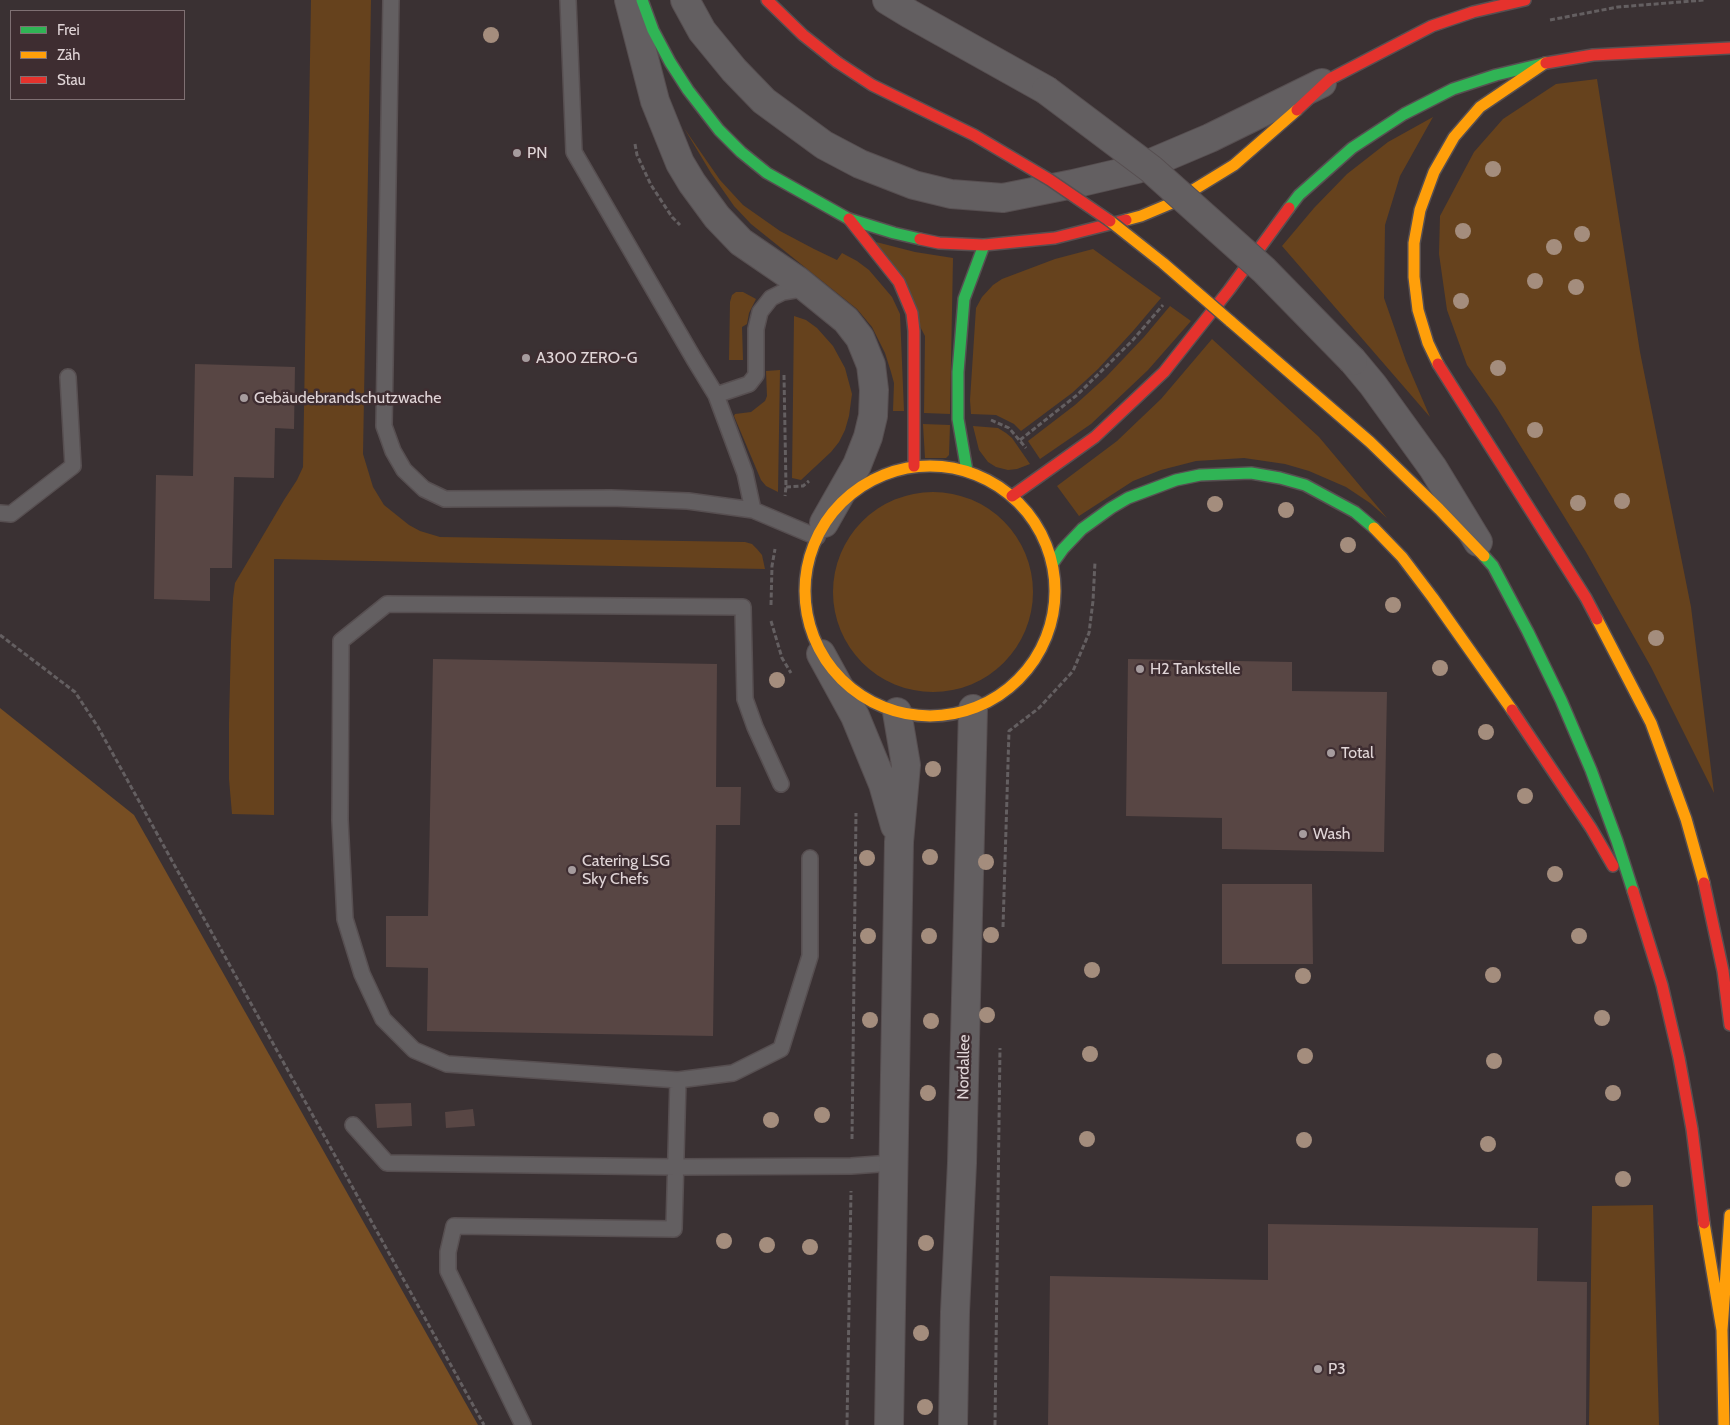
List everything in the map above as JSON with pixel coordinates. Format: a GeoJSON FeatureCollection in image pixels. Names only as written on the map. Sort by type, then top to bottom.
{"type":"FeatureCollection","features":[{"type":"Feature","properties":{"kind":"main road"},"geometry":{"type":"LineString","coordinates":[[642,0],[653,30],[688,90],[719,130],[741,152],[767,172],[797,191],[849,219],[894,233],[939,243],[984,246],[1033,241],[1083,232],[1141,216],[1172,203],[1234,165],[1278,128],[1330,79],[1432,26],[1473,12],[1525,0]]}},
{"type":"Feature","properties":{"kind":"main road"},"geometry":{"type":"LineString","coordinates":[[767,0],[803,36],[837,62],[872,85],[974,135],[1050,180],[1105,217],[1163,262],[1404,474],[1440,508],[1492,566],[1561,700],[1587,761],[1617,841],[1662,985],[1679,1058],[1692,1129],[1700,1201],[1722,1330]]}},
{"type":"Feature","properties":{"kind":"main road"},"geometry":{"type":"LineString","coordinates":[[1012,496],[1095,437],[1164,372],[1229,290],[1299,195],[1352,148],[1404,114],[1453,89],[1496,75],[1545,63],[1592,55],[1730,48]]}},
{"type":"Feature","properties":{"kind":"main road"},"geometry":{"type":"LineString","coordinates":[[1545,63],[1480,107],[1454,138],[1434,172],[1420,210],[1414,243],[1414,277],[1418,310],[1428,343],[1442,373],[1586,598],[1651,723],[1686,819],[1707,894],[1723,971],[1730,1025]]}},
{"type":"Feature","properties":{"kind":"main road"},"geometry":{"type":"LineString","coordinates":[[849,219],[899,282],[912,313],[914,331],[914,466]]}},
{"type":"Feature","properties":{"kind":"main road"},"geometry":{"type":"LineString","coordinates":[[967,471],[958,419],[958,372],[964,299],[984,246]]}},
{"type":"Feature","properties":{"kind":"main road"},"geometry":{"type":"LineString","coordinates":[[941,465],[967,471],[991,481],[1012,496],[1038,526],[1047,544],[1053,563],[1056,587],[1054,612],[1048,635],[1030,667],[1017,680],[1004,692],[973,709],[948,715],[922,716],[897,712],[874,704],[854,690],[836,674],[822,654],[811,629],[805,604],[805,577],[809,556],[820,530],[837,506],[872,479],[892,471],[914,466],[941,465]]}},
{"type":"Feature","properties":{"kind":"main road"},"geometry":{"type":"LineString","coordinates":[[1053,563],[1062,549],[1082,529],[1110,508],[1149,489],[1184,478],[1226,473],[1250,473],[1280,478],[1304,485],[1328,496],[1355,512],[1378,532],[1402,558],[1498,689],[1591,828],[1640,913]]}},
{"type":"Feature","properties":{"kind":"main road"},"geometry":{"type":"LineString","coordinates":[[1724,1425],[1722,1330],[1730,1215]]}},
{"type":"Feature","properties":{"kind":"street"},"geometry":{"type":"LineString","coordinates":[[629,0],[655,101],[680,163],[692,183],[717,217],[741,242],[809,290],[846,320],[860,338],[871,365],[874,390],[873,416],[865,444],[857,465],[820,530]]}},
{"type":"Feature","properties":{"kind":"street"},"geometry":{"type":"LineString","coordinates":[[685,0],[702,31],[734,70],[764,101],[824,145],[860,164],[914,185],[951,194],[1003,198],[1136,169],[1210,138],[1330,79]]}},
{"type":"Feature","properties":{"kind":"street"},"geometry":{"type":"LineString","coordinates":[[887,0],[1046,90],[1151,168],[1264,270],[1353,361],[1373,385],[1433,468],[1492,566]]}},
{"type":"Feature","properties":{"kind":"street"},"geometry":{"type":"LineString","coordinates":[[822,654],[855,716],[883,784],[899,842]]}},
{"type":"Feature","properties":{"kind":"street","name":"Nordallee"},"geometry":{"type":"LineString","coordinates":[[953,1425],[955,1312],[962,1163],[973,709]]}},
{"type":"Feature","properties":{"kind":"street"},"geometry":{"type":"LineString","coordinates":[[889,1425],[899,842],[906,765],[897,712]]}},
{"type":"Feature","properties":{"kind":"lane"},"geometry":{"type":"LineString","coordinates":[[391,0],[384,426],[393,451],[404,470],[424,489],[445,499],[610,498],[688,501],[753,510],[820,530]]}},
{"type":"Feature","properties":{"kind":"lane"},"geometry":{"type":"LineString","coordinates":[[568,0],[574,152],[716,395],[745,473],[753,510]]}},
{"type":"Feature","properties":{"kind":"lane"},"geometry":{"type":"LineString","coordinates":[[716,395],[749,384],[756,375],[756,329],[760,312],[771,298],[783,292],[809,290]]}},
{"type":"Feature","properties":{"kind":"lane"},"geometry":{"type":"LineString","coordinates":[[0,513],[10,514],[73,466],[68,377]]}},
{"type":"Feature","properties":{"kind":"lane"},"geometry":{"type":"LineString","coordinates":[[781,784],[755,727],[745,699],[743,607],[387,604],[341,641],[340,820],[345,919],[362,974],[383,1019],[414,1050],[446,1064],[678,1080],[733,1074],[782,1049],[810,956],[810,858]]}},
{"type":"Feature","properties":{"kind":"lane"},"geometry":{"type":"LineString","coordinates":[[523,1425],[448,1271],[448,1252],[454,1226],[674,1229],[678,1080]]}},
{"type":"Feature","properties":{"kind":"lane"},"geometry":{"type":"LineString","coordinates":[[353,1125],[387,1163],[676,1167],[851,1166],[893,1163]]}},
{"type":"Feature","properties":{"kind":"path"},"geometry":{"type":"LineString","coordinates":[[1585,13],[1618,7],[1705,0]]}},
{"type":"Feature","properties":{"kind":"path"},"geometry":{"type":"LineString","coordinates":[[784,373],[786,487]]}},
{"type":"Feature","properties":{"kind":"path"},"geometry":{"type":"LineString","coordinates":[[958,419],[990,420],[1009,428],[1044,474]]}},
{"type":"Feature","properties":{"kind":"path"},"geometry":{"type":"LineString","coordinates":[[1003,927],[1009,731],[1039,708],[1072,671],[1089,633],[1096,550],[1082,529]]}},
{"type":"Feature","properties":{"kind":"path"},"geometry":{"type":"LineString","coordinates":[[770,616],[782,658],[792,674]]}},
{"type":"Feature","properties":{"kind":"path"},"geometry":{"type":"LineString","coordinates":[[0,635],[74,692],[98,727],[484,1425]]}},
{"type":"Feature","properties":{"kind":"path"},"geometry":{"type":"LineString","coordinates":[[847,1425],[856,810]]}},
{"type":"Feature","properties":{"kind":"path"},"geometry":{"type":"LineString","coordinates":[[995,1425],[1000,1045]]}},
{"type":"Feature","properties":{"kind":"shaded area"},"geometry":{"type":"Polygon","coordinates":[[[311,0],[371,0],[363,454],[373,487],[384,505],[409,525],[420,531],[440,537],[745,542],[752,544],[762,555],[765,569],[274,559],[274,815],[232,814],[229,779],[229,722],[235,583],[303,467],[311,0]]]}},
{"type":"Feature","properties":{"kind":"shaded area"},"geometry":{"type":"Polygon","coordinates":[[[1597,79],[1640,352],[1691,607],[1714,793],[1651,667],[1586,552],[1497,408],[1467,365],[1447,310],[1439,254],[1440,216],[1474,152],[1503,119],[1556,84],[1597,79]]]}},
{"type":"Feature","properties":{"kind":"shaded area"},"geometry":{"type":"Polygon","coordinates":[[[1433,117],[1400,176],[1385,225],[1384,298],[1406,361],[1430,417],[1282,246],[1314,208],[1347,174],[1388,142],[1433,117]]]}},
{"type":"Feature","properties":{"kind":"shaded area"},"geometry":{"type":"Polygon","coordinates":[[[684,128],[720,180],[743,205],[780,231],[814,249],[837,260],[842,253],[857,261],[869,270],[892,297],[900,314],[904,411],[893,411],[894,383],[885,353],[872,327],[857,309],[751,224],[734,206],[711,173],[684,128]]]}},
{"type":"Feature","properties":{"kind":"shaded area"},"geometry":{"type":"Polygon","coordinates":[[[876,242],[915,252],[953,258],[950,414],[924,413],[925,336],[876,242]]]}},
{"type":"Feature","properties":{"kind":"shaded area"},"geometry":{"type":"Polygon","coordinates":[[[1093,249],[1161,298],[1098,369],[1072,393],[1021,431],[1014,424],[996,415],[971,414],[970,400],[976,308],[982,297],[993,285],[1002,279],[1055,259],[1093,249]]]}},
{"type":"Feature","properties":{"kind":"shaded area"},"geometry":{"type":"Polygon","coordinates":[[[736,292],[743,292],[756,299],[749,313],[747,324],[742,327],[743,360],[729,360],[730,302],[732,295],[736,292]]]}},
{"type":"Feature","properties":{"kind":"shaded area"},"geometry":{"type":"Polygon","coordinates":[[[1170,306],[1191,321],[1148,370],[1091,424],[1040,459],[1028,441],[1075,405],[1106,377],[1170,306]]]}},
{"type":"Feature","properties":{"kind":"shaded area"},"geometry":{"type":"Polygon","coordinates":[[[794,316],[806,320],[817,328],[833,346],[845,368],[852,394],[849,416],[839,442],[801,480],[792,478],[794,316]]]}},
{"type":"Feature","properties":{"kind":"shaded area"},"geometry":{"type":"Polygon","coordinates":[[[1212,339],[1319,437],[1387,518],[1370,503],[1346,487],[1309,471],[1285,464],[1244,458],[1196,461],[1161,470],[1133,481],[1079,516],[1057,486],[1117,441],[1161,399],[1212,339]]]}},
{"type":"Feature","properties":{"kind":"shaded area"},"geometry":{"type":"Polygon","coordinates":[[[780,370],[778,492],[766,486],[761,480],[734,416],[735,414],[751,412],[765,401],[767,396],[766,371],[780,370]]]}},
{"type":"Feature","properties":{"kind":"shaded area"},"geometry":{"type":"Polygon","coordinates":[[[923,424],[950,425],[949,455],[946,458],[925,458],[923,424]]]}},
{"type":"Feature","properties":{"kind":"shaded area"},"geometry":{"type":"Polygon","coordinates":[[[973,426],[998,428],[1006,433],[1012,438],[1030,464],[1008,470],[996,467],[988,462],[979,450],[973,426]]]}},
{"type":"Feature","properties":{"kind":"shaded area"},"geometry":{"type":"Polygon","coordinates":[[[943,492],[953,493],[980,503],[997,514],[1011,528],[1026,554],[1032,572],[1032,612],[1022,639],[1011,656],[997,670],[980,681],[953,691],[923,692],[913,691],[886,681],[869,670],[855,656],[844,639],[834,612],[833,582],[834,572],[844,545],[855,528],[869,514],[886,503],[913,493],[943,492]]]}},
{"type":"Feature","properties":{"kind":"shaded area"},"geometry":{"type":"Polygon","coordinates":[[[0,708],[134,815],[478,1425],[0,1425],[0,708]]]}},
{"type":"Feature","properties":{"kind":"shaded area"},"geometry":{"type":"Polygon","coordinates":[[[1653,1205],[1659,1425],[1589,1425],[1592,1206],[1653,1205]]]}},
{"type":"Feature","properties":{"kind":"building"},"geometry":{"type":"Polygon","coordinates":[[[195,364],[295,367],[294,429],[275,428],[274,478],[234,477],[232,568],[210,568],[210,601],[154,599],[156,475],[193,476],[195,364]]]}},
{"type":"Feature","properties":{"kind":"building","name":"Catering LSG Sky Chefs"},"geometry":{"type":"Polygon","coordinates":[[[433,659],[717,664],[716,787],[741,787],[740,825],[716,825],[713,1036],[427,1031],[428,968],[386,967],[386,916],[428,916],[433,659]]]}},
{"type":"Feature","properties":{"kind":"building"},"geometry":{"type":"Polygon","coordinates":[[[1128,659],[1292,662],[1292,691],[1387,692],[1384,852],[1222,849],[1222,818],[1126,816],[1128,659]]]}},
{"type":"Feature","properties":{"kind":"building"},"geometry":{"type":"Polygon","coordinates":[[[1222,884],[1312,884],[1313,964],[1222,964],[1222,884]]]}},
{"type":"Feature","properties":{"kind":"building"},"geometry":{"type":"Polygon","coordinates":[[[411,1103],[412,1126],[377,1128],[375,1104],[411,1103]]]}},
{"type":"Feature","properties":{"kind":"building"},"geometry":{"type":"Polygon","coordinates":[[[473,1109],[475,1126],[446,1128],[445,1112],[473,1109]]]}},
{"type":"Feature","properties":{"kind":"building","name":"P3"},"geometry":{"type":"Polygon","coordinates":[[[1268,1224],[1538,1228],[1537,1281],[1587,1282],[1586,1425],[1048,1425],[1050,1276],[1268,1280],[1268,1224]]]}},
{"type":"Feature","properties":{"kind":"traffic: fast"},"geometry":{"type":"LineString","coordinates":[[642,0],[653,30],[688,90],[719,130],[741,152],[767,173],[849,219],[920,239]]}},
{"type":"Feature","properties":{"kind":"traffic: fast"},"geometry":{"type":"LineString","coordinates":[[1289,208],[1299,195],[1352,148],[1404,114],[1453,89],[1496,75],[1546,63]]}},
{"type":"Feature","properties":{"kind":"traffic: fast"},"geometry":{"type":"LineString","coordinates":[[967,471],[958,419],[958,372],[964,299],[984,245]]}},
{"type":"Feature","properties":{"kind":"traffic: fast"},"geometry":{"type":"LineString","coordinates":[[1053,563],[1082,529],[1111,508],[1128,498],[1176,480],[1200,475],[1251,473],[1305,485],[1355,512],[1374,528]]}},
{"type":"Feature","properties":{"kind":"traffic: fast"},"geometry":{"type":"LineString","coordinates":[[1484,556],[1493,566],[1561,700],[1591,770],[1633,891]]}},
{"type":"Feature","properties":{"kind":"traffic: slow"},"geometry":{"type":"LineString","coordinates":[[1438,364],[1428,343],[1418,310],[1414,277],[1414,243],[1420,210],[1434,172],[1454,137],[1480,107],[1545,63]]}},
{"type":"Feature","properties":{"kind":"traffic: slow"},"geometry":{"type":"LineString","coordinates":[[1126,220],[1172,203],[1234,165],[1297,110]]}},
{"type":"Feature","properties":{"kind":"traffic: slow"},"geometry":{"type":"LineString","coordinates":[[1110,221],[1163,263],[1230,321]]}},
{"type":"Feature","properties":{"kind":"traffic: slow"},"geometry":{"type":"LineString","coordinates":[[1230,321],[1370,442],[1484,556]]}},
{"type":"Feature","properties":{"kind":"traffic: slow"},"geometry":{"type":"LineString","coordinates":[[918,466],[942,466],[978,475],[1000,487],[1019,502],[1034,521],[1046,543],[1053,567],[1055,591],[1053,615],[1046,639],[1034,661],[1019,680],[1000,695],[978,707],[942,716],[918,716],[882,707],[860,695],[841,680],[826,661],[814,639],[805,603],[805,579],[814,543],[826,521],[841,502],[860,487],[882,475],[918,466]]}},
{"type":"Feature","properties":{"kind":"traffic: slow"},"geometry":{"type":"LineString","coordinates":[[1374,528],[1402,557],[1512,710]]}},
{"type":"Feature","properties":{"kind":"traffic: slow"},"geometry":{"type":"LineString","coordinates":[[1597,619],[1651,723],[1686,819],[1704,883]]}},
{"type":"Feature","properties":{"kind":"traffic: slow"},"geometry":{"type":"LineString","coordinates":[[1724,1425],[1722,1330],[1730,1215]]}},
{"type":"Feature","properties":{"kind":"traffic: slow"},"geometry":{"type":"LineString","coordinates":[[1704,1223],[1722,1330]]}},
{"type":"Feature","properties":{"kind":"traffic: jam"},"geometry":{"type":"LineString","coordinates":[[767,0],[803,35],[837,62]]}},
{"type":"Feature","properties":{"kind":"traffic: jam"},"geometry":{"type":"LineString","coordinates":[[1297,110],[1330,79],[1432,26],[1473,12],[1525,0]]}},
{"type":"Feature","properties":{"kind":"traffic: jam"},"geometry":{"type":"LineString","coordinates":[[1546,63],[1593,55],[1730,48]]}},
{"type":"Feature","properties":{"kind":"traffic: jam"},"geometry":{"type":"LineString","coordinates":[[837,62],[872,85],[974,135],[1050,180],[1110,221]]}},
{"type":"Feature","properties":{"kind":"traffic: jam"},"geometry":{"type":"LineString","coordinates":[[1012,496],[1095,437],[1164,372],[1229,290],[1289,208]]}},
{"type":"Feature","properties":{"kind":"traffic: jam"},"geometry":{"type":"LineString","coordinates":[[849,219],[899,282],[912,313],[914,331],[914,466]]}},
{"type":"Feature","properties":{"kind":"traffic: jam"},"geometry":{"type":"LineString","coordinates":[[920,239],[939,243],[984,245],[1055,238],[1126,220]]}},
{"type":"Feature","properties":{"kind":"traffic: jam"},"geometry":{"type":"LineString","coordinates":[[1438,364],[1586,598],[1597,619]]}},
{"type":"Feature","properties":{"kind":"traffic: jam"},"geometry":{"type":"LineString","coordinates":[[1512,710],[1591,828],[1613,866]]}},
{"type":"Feature","properties":{"kind":"traffic: jam"},"geometry":{"type":"LineString","coordinates":[[1704,883],[1723,971],[1730,1025]]}},
{"type":"Feature","properties":{"kind":"traffic: jam"},"geometry":{"type":"LineString","coordinates":[[1633,891],[1662,985],[1679,1058],[1692,1129],[1704,1223]]}},
{"type":"Feature","properties":{"kind":"place","name":"PN"},"geometry":{"type":"Point","coordinates":[517,153]}},
{"type":"Feature","properties":{"kind":"place","name":"A300 ZERO-G"},"geometry":{"type":"Point","coordinates":[526,358]}},
{"type":"Feature","properties":{"kind":"place","name":"Gebäudebrandschutzwache"},"geometry":{"type":"Point","coordinates":[244,398]}},
{"type":"Feature","properties":{"kind":"place","name":"H2 Tankstelle"},"geometry":{"type":"Point","coordinates":[1140,669]}},
{"type":"Feature","properties":{"kind":"place","name":"Total"},"geometry":{"type":"Point","coordinates":[1331,753]}},
{"type":"Feature","properties":{"kind":"place","name":"Wash"},"geometry":{"type":"Point","coordinates":[1303,834]}},
{"type":"Feature","properties":{"kind":"place","name":"Catering LSG Sky Chefs"},"geometry":{"type":"Point","coordinates":[572,870]}},
{"type":"Feature","properties":{"kind":"place","name":"P3"},"geometry":{"type":"Point","coordinates":[1318,1369]}}]}
